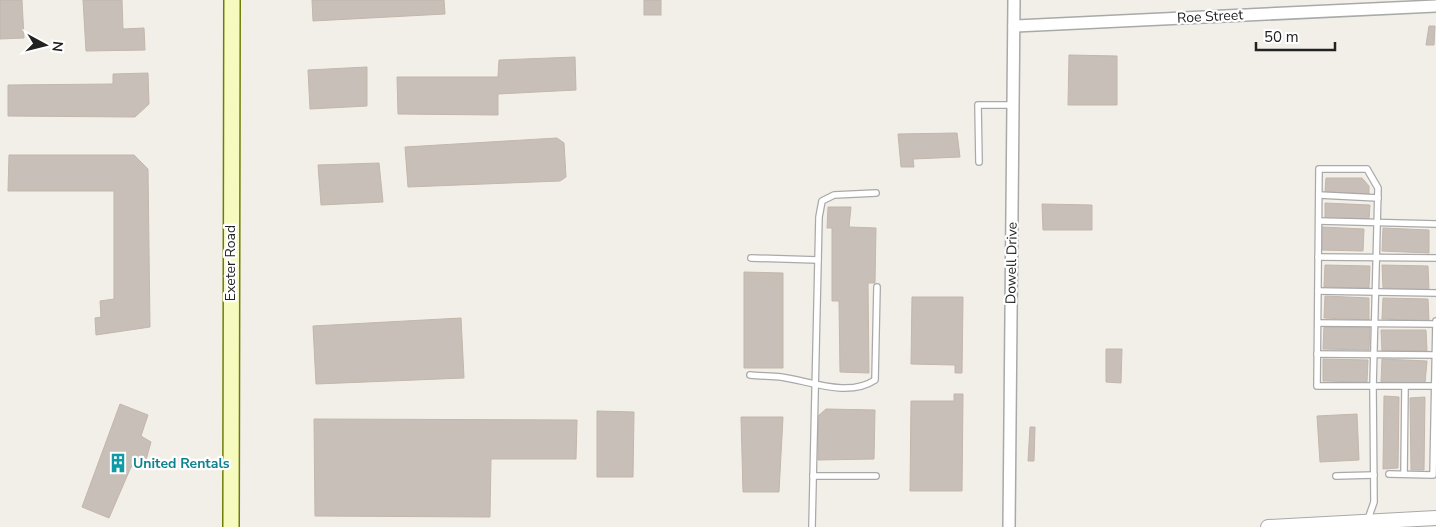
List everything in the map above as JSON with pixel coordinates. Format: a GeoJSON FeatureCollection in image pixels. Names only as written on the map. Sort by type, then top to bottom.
{"type":"FeatureCollection","features":[{"type":"Feature","properties":{"kind":"main road","name":"Exeter Road"},"geometry":{"type":"LineString","coordinates":[[230,527],[232,0]]}},
{"type":"Feature","properties":{"kind":"street","name":"Dowell Drive"},"geometry":{"type":"LineString","coordinates":[[1009,527],[1014,0]]}},
{"type":"Feature","properties":{"kind":"street","name":"Roe Street"},"geometry":{"type":"LineString","coordinates":[[1014,26],[1436,6]]}},
{"type":"Feature","properties":{"kind":"street"},"geometry":{"type":"LineString","coordinates":[[1268,527],[1436,518]]}},
{"type":"Feature","properties":{"kind":"lane"},"geometry":{"type":"LineString","coordinates":[[979,162],[978,105],[1013,105]]}},
{"type":"Feature","properties":{"kind":"lane"},"geometry":{"type":"LineString","coordinates":[[1367,522],[1374,502],[1373,387],[1378,188],[1367,169],[1319,169],[1317,386],[1373,387],[1435,386]]}},
{"type":"Feature","properties":{"kind":"lane"},"geometry":{"type":"LineString","coordinates":[[812,527],[818,218],[822,201],[834,195],[876,192]]}},
{"type":"Feature","properties":{"kind":"lane"},"geometry":{"type":"LineString","coordinates":[[1319,195],[1378,198]]}},
{"type":"Feature","properties":{"kind":"lane"},"geometry":{"type":"LineString","coordinates":[[1319,221],[1436,224]]}},
{"type":"Feature","properties":{"kind":"lane"},"geometry":{"type":"LineString","coordinates":[[1318,257],[1436,258]]}},
{"type":"Feature","properties":{"kind":"lane"},"geometry":{"type":"LineString","coordinates":[[751,258],[818,260]]}},
{"type":"Feature","properties":{"kind":"lane"},"geometry":{"type":"LineString","coordinates":[[750,375],[782,377],[816,386],[865,387],[875,380],[877,288]]}},
{"type":"Feature","properties":{"kind":"lane"},"geometry":{"type":"LineString","coordinates":[[1318,291],[1436,293]]}},
{"type":"Feature","properties":{"kind":"lane"},"geometry":{"type":"LineString","coordinates":[[1318,323],[1436,322],[1433,475],[1389,474]]}},
{"type":"Feature","properties":{"kind":"lane"},"geometry":{"type":"LineString","coordinates":[[1317,354],[1436,355]]}},
{"type":"Feature","properties":{"kind":"lane"},"geometry":{"type":"LineString","coordinates":[[1404,474],[1405,386]]}},
{"type":"Feature","properties":{"kind":"lane"},"geometry":{"type":"LineString","coordinates":[[813,476],[876,476]]}},
{"type":"Feature","properties":{"kind":"lane"},"geometry":{"type":"LineString","coordinates":[[1336,476],[1374,476]]}},
{"type":"Feature","properties":{"kind":"building"},"geometry":{"type":"Polygon","coordinates":[[[0,0],[22,0],[24,38],[0,39],[0,0]]]}},
{"type":"Feature","properties":{"kind":"building"},"geometry":{"type":"Polygon","coordinates":[[[83,0],[122,0],[123,29],[144,28],[145,50],[86,51],[83,0]]]}},
{"type":"Feature","properties":{"kind":"building"},"geometry":{"type":"Polygon","coordinates":[[[312,0],[444,0],[445,14],[313,21],[312,0]]]}},
{"type":"Feature","properties":{"kind":"building"},"geometry":{"type":"Polygon","coordinates":[[[644,0],[661,0],[661,15],[644,15],[644,0]]]}},
{"type":"Feature","properties":{"kind":"building"},"geometry":{"type":"Polygon","coordinates":[[[1429,26],[1435,26],[1434,45],[1426,45],[1429,26]]]}},
{"type":"Feature","properties":{"kind":"building"},"geometry":{"type":"Polygon","coordinates":[[[1069,55],[1117,56],[1117,105],[1068,105],[1069,55]]]}},
{"type":"Feature","properties":{"kind":"building"},"geometry":{"type":"Polygon","coordinates":[[[575,57],[576,90],[498,94],[498,115],[398,114],[397,77],[498,77],[499,60],[575,57]]]}},
{"type":"Feature","properties":{"kind":"building"},"geometry":{"type":"Polygon","coordinates":[[[367,67],[367,106],[310,109],[308,70],[367,67]]]}},
{"type":"Feature","properties":{"kind":"building"},"geometry":{"type":"Polygon","coordinates":[[[148,73],[149,104],[135,117],[8,116],[8,85],[113,84],[113,74],[148,73]]]}},
{"type":"Feature","properties":{"kind":"building"},"geometry":{"type":"Polygon","coordinates":[[[957,133],[960,157],[913,159],[914,167],[901,167],[898,134],[957,133]]]}},
{"type":"Feature","properties":{"kind":"building"},"geometry":{"type":"Polygon","coordinates":[[[557,138],[564,143],[566,177],[560,181],[408,187],[405,147],[557,138]]]}},
{"type":"Feature","properties":{"kind":"building"},"geometry":{"type":"Polygon","coordinates":[[[9,155],[134,155],[148,169],[150,327],[96,335],[95,318],[101,317],[100,301],[114,299],[114,191],[8,191],[9,155]]]}},
{"type":"Feature","properties":{"kind":"building"},"geometry":{"type":"Polygon","coordinates":[[[379,163],[383,202],[321,205],[318,165],[379,163]]]}},
{"type":"Feature","properties":{"kind":"building"},"geometry":{"type":"Polygon","coordinates":[[[1326,178],[1362,178],[1369,186],[1369,194],[1325,192],[1326,178]]]}},
{"type":"Feature","properties":{"kind":"building"},"geometry":{"type":"Polygon","coordinates":[[[1325,203],[1370,205],[1369,219],[1325,219],[1325,203]]]}},
{"type":"Feature","properties":{"kind":"building"},"geometry":{"type":"Polygon","coordinates":[[[1042,204],[1092,205],[1092,230],[1043,230],[1042,204]]]}},
{"type":"Feature","properties":{"kind":"building"},"geometry":{"type":"Polygon","coordinates":[[[828,207],[851,207],[849,227],[876,228],[875,283],[868,283],[869,373],[840,372],[839,301],[832,301],[832,228],[827,228],[828,207]]]}},
{"type":"Feature","properties":{"kind":"building"},"geometry":{"type":"Polygon","coordinates":[[[1322,227],[1364,229],[1363,251],[1321,250],[1322,227]]]}},
{"type":"Feature","properties":{"kind":"building"},"geometry":{"type":"Polygon","coordinates":[[[1383,228],[1429,230],[1429,253],[1382,251],[1383,228]]]}},
{"type":"Feature","properties":{"kind":"building"},"geometry":{"type":"Polygon","coordinates":[[[1325,265],[1370,266],[1369,288],[1324,287],[1325,265]]]}},
{"type":"Feature","properties":{"kind":"building"},"geometry":{"type":"Polygon","coordinates":[[[1382,265],[1428,266],[1429,290],[1383,288],[1382,265]]]}},
{"type":"Feature","properties":{"kind":"building"},"geometry":{"type":"Polygon","coordinates":[[[744,272],[783,273],[783,368],[744,368],[744,272]]]}},
{"type":"Feature","properties":{"kind":"building"},"geometry":{"type":"Polygon","coordinates":[[[1325,296],[1369,298],[1369,320],[1324,318],[1325,296]]]}},
{"type":"Feature","properties":{"kind":"building"},"geometry":{"type":"Polygon","coordinates":[[[912,297],[963,297],[962,373],[955,373],[955,365],[911,364],[912,297]]]}},
{"type":"Feature","properties":{"kind":"building"},"geometry":{"type":"Polygon","coordinates":[[[1383,298],[1428,299],[1429,321],[1382,319],[1383,298]]]}},
{"type":"Feature","properties":{"kind":"building"},"geometry":{"type":"Polygon","coordinates":[[[461,318],[464,378],[316,384],[313,326],[461,318]]]}},
{"type":"Feature","properties":{"kind":"building"},"geometry":{"type":"Polygon","coordinates":[[[1324,327],[1370,327],[1369,350],[1323,349],[1324,327]]]}},
{"type":"Feature","properties":{"kind":"building"},"geometry":{"type":"Polygon","coordinates":[[[1381,330],[1426,330],[1427,351],[1382,351],[1381,330]]]}},
{"type":"Feature","properties":{"kind":"building"},"geometry":{"type":"Polygon","coordinates":[[[1106,349],[1122,349],[1121,383],[1106,382],[1106,349]]]}},
{"type":"Feature","properties":{"kind":"building"},"geometry":{"type":"Polygon","coordinates":[[[1323,359],[1368,360],[1367,382],[1323,381],[1323,359]]]}},
{"type":"Feature","properties":{"kind":"building"},"geometry":{"type":"Polygon","coordinates":[[[1382,359],[1427,361],[1425,383],[1381,382],[1382,359]]]}},
{"type":"Feature","properties":{"kind":"building"},"geometry":{"type":"Polygon","coordinates":[[[954,394],[963,394],[962,491],[910,491],[911,401],[954,401],[954,394]]]}},
{"type":"Feature","properties":{"kind":"building"},"geometry":{"type":"Polygon","coordinates":[[[1384,396],[1399,397],[1398,468],[1383,469],[1384,396]]]}},
{"type":"Feature","properties":{"kind":"building"},"geometry":{"type":"Polygon","coordinates":[[[1425,397],[1424,470],[1411,470],[1410,398],[1425,397]]]}},
{"type":"Feature","properties":{"kind":"building","name":"United Rentals"},"geometry":{"type":"Polygon","coordinates":[[[120,404],[148,415],[141,436],[151,442],[146,460],[131,467],[109,518],[82,507],[120,404]]]}},
{"type":"Feature","properties":{"kind":"building"},"geometry":{"type":"Polygon","coordinates":[[[826,409],[875,410],[874,459],[818,460],[818,416],[826,409]]]}},
{"type":"Feature","properties":{"kind":"building"},"geometry":{"type":"Polygon","coordinates":[[[597,411],[634,412],[633,477],[597,477],[597,411]]]}},
{"type":"Feature","properties":{"kind":"building"},"geometry":{"type":"Polygon","coordinates":[[[1357,414],[1359,460],[1320,462],[1317,416],[1357,414]]]}},
{"type":"Feature","properties":{"kind":"building"},"geometry":{"type":"Polygon","coordinates":[[[741,417],[783,417],[779,492],[743,492],[741,417]]]}},
{"type":"Feature","properties":{"kind":"building"},"geometry":{"type":"Polygon","coordinates":[[[314,419],[577,420],[576,459],[491,459],[490,517],[315,516],[314,419]]]}},
{"type":"Feature","properties":{"kind":"building"},"geometry":{"type":"Polygon","coordinates":[[[1030,427],[1035,427],[1034,461],[1028,461],[1030,427]]]}},
{"type":"Feature","properties":{"kind":"place","name":"United Rentals"},"geometry":{"type":"Point","coordinates":[118,463]}}]}
